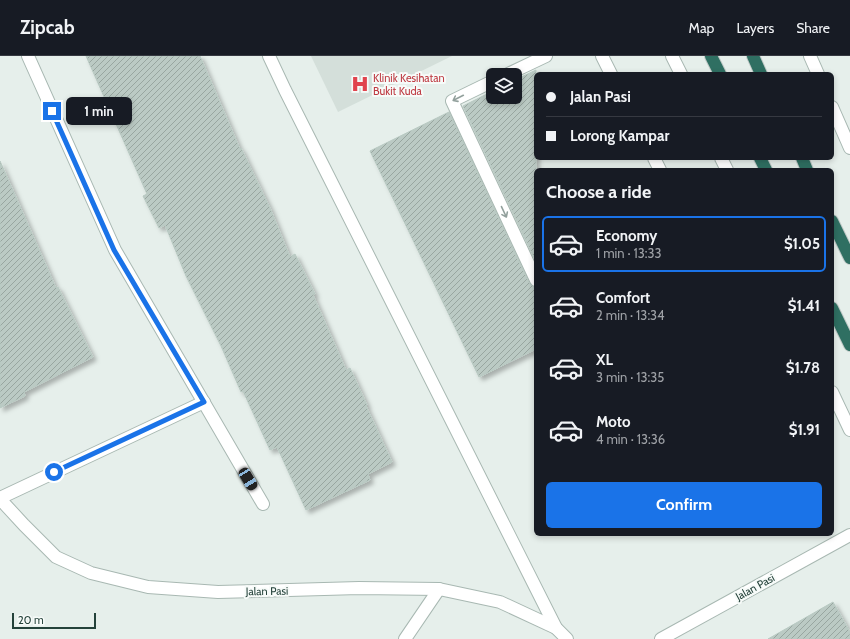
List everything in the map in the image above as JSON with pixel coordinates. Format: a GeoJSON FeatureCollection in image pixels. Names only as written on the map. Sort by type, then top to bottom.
{"type":"FeatureCollection","features":[{"type":"Feature","properties":{"kind":"highway"},"geometry":{"type":"LineString","coordinates":[[711,56],[719,72]]}},
{"type":"Feature","properties":{"kind":"highway"},"geometry":{"type":"LineString","coordinates":[[753,56],[760,72]]}},
{"type":"Feature","properties":{"kind":"highway"},"geometry":{"type":"LineString","coordinates":[[834,225],[850,258]]}},
{"type":"Feature","properties":{"kind":"highway"},"geometry":{"type":"LineString","coordinates":[[834,312],[850,345]]}},
{"type":"Feature","properties":{"kind":"street"},"geometry":{"type":"LineString","coordinates":[[28,56],[114,250],[263,504]]}},
{"type":"Feature","properties":{"kind":"street"},"geometry":{"type":"LineString","coordinates":[[269,56],[556,628],[567,639]]}},
{"type":"Feature","properties":{"kind":"street"},"geometry":{"type":"LineString","coordinates":[[521,68],[546,56]]}},
{"type":"Feature","properties":{"kind":"street"},"geometry":{"type":"LineString","coordinates":[[602,56],[610,72]]}},
{"type":"Feature","properties":{"kind":"street"},"geometry":{"type":"LineString","coordinates":[[672,56],[680,72]]}},
{"type":"Feature","properties":{"kind":"street"},"geometry":{"type":"LineString","coordinates":[[810,56],[817,72]]}},
{"type":"Feature","properties":{"kind":"street"},"geometry":{"type":"LineString","coordinates":[[486,84],[452,101],[534,276]]}},
{"type":"Feature","properties":{"kind":"street"},"geometry":{"type":"LineString","coordinates":[[834,112],[850,148]]}},
{"type":"Feature","properties":{"kind":"street"},"geometry":{"type":"LineString","coordinates":[[834,396],[850,430]]}},
{"type":"Feature","properties":{"kind":"street","name":"Jalan Pasi"},"geometry":{"type":"LineString","coordinates":[[204,402],[0,498],[56,557],[91,573],[148,587],[218,592],[359,588],[439,588],[500,602],[556,628]]}},
{"type":"Feature","properties":{"kind":"street","name":"Jalan Pasi"},"geometry":{"type":"LineString","coordinates":[[661,639],[850,535]]}},
{"type":"Feature","properties":{"kind":"street"},"geometry":{"type":"LineString","coordinates":[[405,639],[439,588]]}},
{"type":"Feature","properties":{"kind":"shaded area","name":"Klinik Kesihatan Bukit Kuda"},"geometry":{"type":"Polygon","coordinates":[[[311,56],[452,56],[338,112],[311,56]]]}},
{"type":"Feature","properties":{"kind":"building"},"geometry":{"type":"Polygon","coordinates":[[[86,56],[200,56],[240,149],[241,148],[270,208],[290,257],[295,254],[315,294],[313,295],[346,370],[350,368],[392,462],[368,474],[370,480],[306,510],[277,447],[270,450],[243,391],[241,392],[221,346],[186,276],[165,225],[159,228],[143,196],[147,194],[86,56]]]}},
{"type":"Feature","properties":{"kind":"building"},"geometry":{"type":"Polygon","coordinates":[[[536,70],[536,72],[534,72],[534,160],[536,160],[536,168],[534,168],[534,258],[463,106],[486,94],[486,104],[522,104],[522,77],[536,70]]]}},
{"type":"Feature","properties":{"kind":"building"},"geometry":{"type":"Polygon","coordinates":[[[449,112],[529,283],[534,286],[534,350],[479,377],[370,151],[449,112]]]}},
{"type":"Feature","properties":{"kind":"building"},"geometry":{"type":"Polygon","coordinates":[[[0,161],[56,288],[58,287],[93,357],[24,392],[25,396],[0,408],[0,161]]]}},
{"type":"Feature","properties":{"kind":"building"},"geometry":{"type":"Polygon","coordinates":[[[833,602],[850,632],[850,639],[768,639],[833,602]]]}},
{"type":"Feature","properties":{"kind":"place","name":"Klinik Kesihatan Bukit Kuda"},"geometry":{"type":"Point","coordinates":[360,84]}},
{"type":"Feature","properties":{"kind":"route"},"geometry":{"type":"LineString","coordinates":[[52,111],[114,250],[204,402],[54,472]]}}]}
